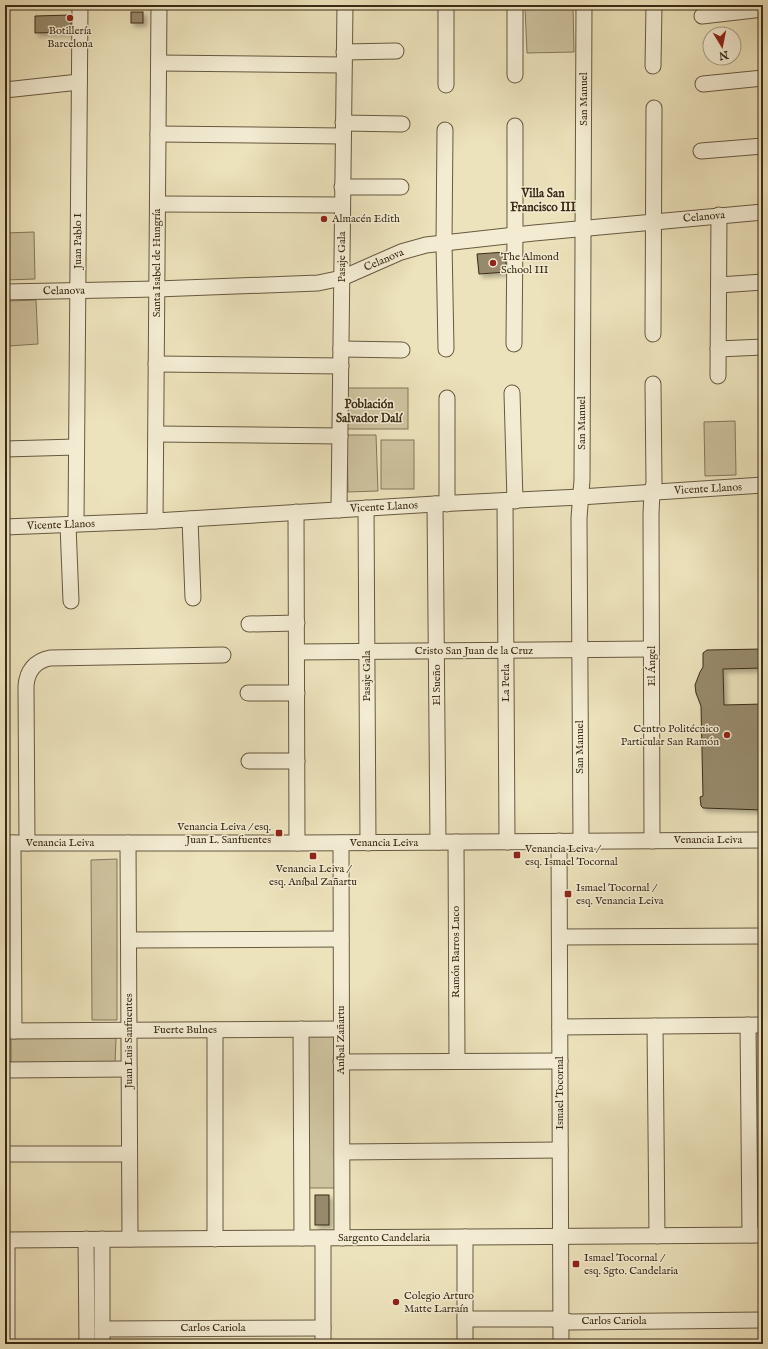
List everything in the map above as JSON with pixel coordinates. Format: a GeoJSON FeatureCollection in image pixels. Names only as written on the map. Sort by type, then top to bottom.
{"type":"FeatureCollection","features":[{"type":"Feature","properties":{"kind":"street","name":"Juan Pablo I"},"geometry":{"type":"LineString","coordinates":[[72,601],[72,524],[76,447],[80,5]]}},
{"type":"Feature","properties":{"kind":"street","name":"Santa Isabel de Hungría"},"geometry":{"type":"LineString","coordinates":[[155,521],[159,5]]}},
{"type":"Feature","properties":{"kind":"street","name":"Pasaje Gala"},"geometry":{"type":"LineString","coordinates":[[339,510],[345,5]]}},
{"type":"Feature","properties":{"kind":"street"},"geometry":{"type":"LineString","coordinates":[[446,5],[446,85]]}},
{"type":"Feature","properties":{"kind":"street"},"geometry":{"type":"LineString","coordinates":[[515,5],[515,75]]}},
{"type":"Feature","properties":{"kind":"street","name":"San Manuel"},"geometry":{"type":"LineString","coordinates":[[580,841],[580,497],[582,480],[584,5]]}},
{"type":"Feature","properties":{"kind":"street"},"geometry":{"type":"LineString","coordinates":[[654,5],[654,66]]}},
{"type":"Feature","properties":{"kind":"street"},"geometry":{"type":"LineString","coordinates":[[702,16],[763,9]]}},
{"type":"Feature","properties":{"kind":"street"},"geometry":{"type":"LineString","coordinates":[[159,63],[344,59],[396,51]]}},
{"type":"Feature","properties":{"kind":"street"},"geometry":{"type":"LineString","coordinates":[[704,84],[763,78]]}},
{"type":"Feature","properties":{"kind":"street"},"geometry":{"type":"LineString","coordinates":[[5,90],[79,82]]}},
{"type":"Feature","properties":{"kind":"street"},"geometry":{"type":"LineString","coordinates":[[653,334],[654,108]]}},
{"type":"Feature","properties":{"kind":"street"},"geometry":{"type":"LineString","coordinates":[[158,134],[343,130],[402,124]]}},
{"type":"Feature","properties":{"kind":"street"},"geometry":{"type":"LineString","coordinates":[[514,344],[515,126]]}},
{"type":"Feature","properties":{"kind":"street"},"geometry":{"type":"LineString","coordinates":[[445,130],[444,243],[446,349]]}},
{"type":"Feature","properties":{"kind":"street"},"geometry":{"type":"LineString","coordinates":[[701,151],[763,146]]}},
{"type":"Feature","properties":{"kind":"street"},"geometry":{"type":"LineString","coordinates":[[342,187],[401,187]]}},
{"type":"Feature","properties":{"kind":"street"},"geometry":{"type":"LineString","coordinates":[[158,204],[342,205]]}},
{"type":"Feature","properties":{"kind":"street","name":"Celanova"},"geometry":{"type":"LineString","coordinates":[[5,292],[157,289],[318,283],[342,278],[401,252],[418,247],[515,234],[763,212]]}},
{"type":"Feature","properties":{"kind":"street"},"geometry":{"type":"LineString","coordinates":[[718,376],[719,215]]}},
{"type":"Feature","properties":{"kind":"street"},"geometry":{"type":"LineString","coordinates":[[719,285],[763,282]]}},
{"type":"Feature","properties":{"kind":"street"},"geometry":{"type":"LineString","coordinates":[[718,349],[763,347]]}},
{"type":"Feature","properties":{"kind":"street"},"geometry":{"type":"LineString","coordinates":[[341,349],[402,350]]}},
{"type":"Feature","properties":{"kind":"street"},"geometry":{"type":"LineString","coordinates":[[156,364],[341,366]]}},
{"type":"Feature","properties":{"kind":"street","name":"El Ángel"},"geometry":{"type":"LineString","coordinates":[[652,841],[651,514],[654,483],[653,384]]}},
{"type":"Feature","properties":{"kind":"street","name":"La Perla"},"geometry":{"type":"LineString","coordinates":[[507,842],[506,650],[512,393]]}},
{"type":"Feature","properties":{"kind":"street","name":"El Sueño"},"geometry":{"type":"LineString","coordinates":[[438,842],[436,651],[441,504],[447,398]]}},
{"type":"Feature","properties":{"kind":"street"},"geometry":{"type":"LineString","coordinates":[[156,434],[340,436]]}},
{"type":"Feature","properties":{"kind":"street"},"geometry":{"type":"LineString","coordinates":[[5,449],[76,447]]}},
{"type":"Feature","properties":{"kind":"street","name":"Vicente Llanos"},"geometry":{"type":"LineString","coordinates":[[5,527],[155,521],[763,486]]}},
{"type":"Feature","properties":{"kind":"street","name":"Pasaje Gala"},"geometry":{"type":"LineString","coordinates":[[366,508],[368,843]]}},
{"type":"Feature","properties":{"kind":"street"},"geometry":{"type":"LineString","coordinates":[[296,512],[297,843]]}},
{"type":"Feature","properties":{"kind":"street"},"geometry":{"type":"LineString","coordinates":[[190,519],[192,598]]}},
{"type":"Feature","properties":{"kind":"street"},"geometry":{"type":"LineString","coordinates":[[249,624],[297,623]]}},
{"type":"Feature","properties":{"kind":"street","name":"Cristo San Juan de la Cruz"},"geometry":{"type":"LineString","coordinates":[[297,652],[651,649]]}},
{"type":"Feature","properties":{"kind":"street"},"geometry":{"type":"LineString","coordinates":[[10,1031],[9,940],[28,674],[40,661],[50,658],[223,655]]}},
{"type":"Feature","properties":{"kind":"street"},"geometry":{"type":"LineString","coordinates":[[248,694],[297,693]]}},
{"type":"Feature","properties":{"kind":"street"},"geometry":{"type":"LineString","coordinates":[[249,762],[297,762]]}},
{"type":"Feature","properties":{"kind":"street","name":"Venancia Leiva"},"geometry":{"type":"LineString","coordinates":[[15,843],[368,843],[763,840]]}},
{"type":"Feature","properties":{"kind":"street","name":"Ramón Barros Luco"},"geometry":{"type":"LineString","coordinates":[[456,842],[457,1061]]}},
{"type":"Feature","properties":{"kind":"street","name":"Ismael Tocornal"},"geometry":{"type":"LineString","coordinates":[[559,842],[561,1344]]}},
{"type":"Feature","properties":{"kind":"street","name":"Juan Luis Sanfuentes"},"geometry":{"type":"LineString","coordinates":[[128,843],[130,1239]]}},
{"type":"Feature","properties":{"kind":"street","name":"Aníbal Zañartu"},"geometry":{"type":"LineString","coordinates":[[341,843],[342,1238]]}},
{"type":"Feature","properties":{"kind":"street"},"geometry":{"type":"LineString","coordinates":[[560,938],[763,936]]}},
{"type":"Feature","properties":{"kind":"street"},"geometry":{"type":"LineString","coordinates":[[129,940],[341,939]]}},
{"type":"Feature","properties":{"kind":"street"},"geometry":{"type":"LineString","coordinates":[[560,1027],[756,1025],[757,1235]]}},
{"type":"Feature","properties":{"kind":"street"},"geometry":{"type":"LineString","coordinates":[[655,1026],[657,1236]]}},
{"type":"Feature","properties":{"kind":"street"},"geometry":{"type":"LineString","coordinates":[[301,1029],[302,1238]]}},
{"type":"Feature","properties":{"kind":"street","name":"Fuerte Bulnes"},"geometry":{"type":"LineString","coordinates":[[10,1031],[341,1029]]}},
{"type":"Feature","properties":{"kind":"street"},"geometry":{"type":"LineString","coordinates":[[215,1030],[215,1239]]}},
{"type":"Feature","properties":{"kind":"street"},"geometry":{"type":"LineString","coordinates":[[341,1062],[560,1061]]}},
{"type":"Feature","properties":{"kind":"street"},"geometry":{"type":"LineString","coordinates":[[5,1070],[129,1069]]}},
{"type":"Feature","properties":{"kind":"street"},"geometry":{"type":"LineString","coordinates":[[342,1152],[560,1150]]}},
{"type":"Feature","properties":{"kind":"street"},"geometry":{"type":"LineString","coordinates":[[5,1154],[130,1154]]}},
{"type":"Feature","properties":{"kind":"street","name":"Sargento Candelaria"},"geometry":{"type":"LineString","coordinates":[[6,1240],[757,1235]]}},
{"type":"Feature","properties":{"kind":"street"},"geometry":{"type":"LineString","coordinates":[[464,1237],[465,1344]]}},
{"type":"Feature","properties":{"kind":"street"},"geometry":{"type":"LineString","coordinates":[[323,1238],[323,1344]]}},
{"type":"Feature","properties":{"kind":"street"},"geometry":{"type":"LineString","coordinates":[[86,1239],[87,1344]]}},
{"type":"Feature","properties":{"kind":"street"},"geometry":{"type":"LineString","coordinates":[[102,1239],[102,1331]]}},
{"type":"Feature","properties":{"kind":"street"},"geometry":{"type":"LineString","coordinates":[[6,1240],[7,1344]]}},
{"type":"Feature","properties":{"kind":"street","name":"Carlos Cariola"},"geometry":{"type":"LineString","coordinates":[[465,1319],[553,1319],[571,1322],[763,1320]]}},
{"type":"Feature","properties":{"kind":"street","name":"Carlos Cariola"},"geometry":{"type":"LineString","coordinates":[[102,1331],[323,1323]]}},
{"type":"Feature","properties":{"kind":"shaded area"},"geometry":{"type":"Polygon","coordinates":[[[573,7],[574,52],[527,53],[525,8],[573,7]]]}},
{"type":"Feature","properties":{"kind":"shaded area"},"geometry":{"type":"Polygon","coordinates":[[[34,232],[35,279],[5,280],[5,233],[34,232]]]}},
{"type":"Feature","properties":{"kind":"shaded area"},"geometry":{"type":"Polygon","coordinates":[[[36,300],[38,344],[9,346],[7,301],[36,300]]]}},
{"type":"Feature","properties":{"kind":"shaded area"},"geometry":{"type":"Polygon","coordinates":[[[347,388],[408,388],[408,429],[347,429],[347,388]]]}},
{"type":"Feature","properties":{"kind":"shaded area"},"geometry":{"type":"Polygon","coordinates":[[[735,421],[736,475],[705,476],[704,422],[735,421]]]}},
{"type":"Feature","properties":{"kind":"shaded area"},"geometry":{"type":"Polygon","coordinates":[[[347,435],[376,435],[378,491],[348,492],[347,435]]]}},
{"type":"Feature","properties":{"kind":"shaded area"},"geometry":{"type":"Polygon","coordinates":[[[381,440],[414,440],[414,489],[381,489],[381,440]]]}},
{"type":"Feature","properties":{"kind":"shaded area"},"geometry":{"type":"Polygon","coordinates":[[[117,859],[117,1020],[92,1020],[91,860],[117,859]]]}},
{"type":"Feature","properties":{"kind":"shaded area"},"geometry":{"type":"Polygon","coordinates":[[[752,1032],[763,1032],[763,1226],[758,1226],[752,1032]]]}},
{"type":"Feature","properties":{"kind":"shaded area"},"geometry":{"type":"Polygon","coordinates":[[[305,1036],[335,1036],[335,1188],[306,1188],[305,1036]]]}},
{"type":"Feature","properties":{"kind":"shaded area"},"geometry":{"type":"Polygon","coordinates":[[[11,1038],[116,1038],[115,1064],[11,1065],[11,1038]]]}},
{"type":"Feature","properties":{"kind":"building"},"geometry":{"type":"Polygon","coordinates":[[[131,12],[143,12],[143,23],[131,23],[131,12]]]}},
{"type":"Feature","properties":{"kind":"building"},"geometry":{"type":"Polygon","coordinates":[[[71,15],[71,32],[35,33],[35,16],[71,15]]]}},
{"type":"Feature","properties":{"kind":"building","name":"The Almond School III"},"geometry":{"type":"Polygon","coordinates":[[[506,252],[506,272],[479,274],[477,254],[506,252]]]}},
{"type":"Feature","properties":{"kind":"building","name":"Centro Politécnico Particular San Ramón"},"geometry":{"type":"Polygon","coordinates":[[[763,649],[763,668],[723,669],[724,705],[763,704],[763,810],[703,808],[701,806],[700,797],[703,796],[701,706],[696,693],[695,685],[703,667],[703,653],[707,650],[763,649]]]}},
{"type":"Feature","properties":{"kind":"building"},"geometry":{"type":"Polygon","coordinates":[[[315,1195],[329,1195],[329,1225],[315,1225],[315,1195]]]}},
{"type":"Feature","properties":{"kind":"place","name":"Botillería Barcelona"},"geometry":{"type":"Point","coordinates":[70,18]}},
{"type":"Feature","properties":{"kind":"place","name":"Almacén Edith"},"geometry":{"type":"Point","coordinates":[324,219]}},
{"type":"Feature","properties":{"kind":"place","name":"The Almond School III"},"geometry":{"type":"Point","coordinates":[493,263]}},
{"type":"Feature","properties":{"kind":"place","name":"Centro Politécnico Particular San Ramón"},"geometry":{"type":"Point","coordinates":[727,735]}},
{"type":"Feature","properties":{"kind":"place","name":"Venancia Leiva / esq. Juan L. Sanfuentes"},"geometry":{"type":"Point","coordinates":[279,833]}},
{"type":"Feature","properties":{"kind":"place","name":"Venancia Leiva / esq. Ismael Tocornal"},"geometry":{"type":"Point","coordinates":[517,855]}},
{"type":"Feature","properties":{"kind":"place","name":"Venancia Leiva / esq. Aníbal Zañartu"},"geometry":{"type":"Point","coordinates":[313,856]}},
{"type":"Feature","properties":{"kind":"place","name":"Ismael Tocornal / esq. Venancia Leiva"},"geometry":{"type":"Point","coordinates":[568,894]}},
{"type":"Feature","properties":{"kind":"place","name":"Ismael Tocornal / esq. Sgto. Candelaria"},"geometry":{"type":"Point","coordinates":[576,1264]}},
{"type":"Feature","properties":{"kind":"place","name":"Colegio Arturo Matte Larraín"},"geometry":{"type":"Point","coordinates":[396,1302]}},
{"type":"Feature","properties":{"kind":"district","name":"Villa San Francisco III"},"geometry":{"type":"Point","coordinates":[543,200]}},
{"type":"Feature","properties":{"kind":"district","name":"Población Salvador Dalí"},"geometry":{"type":"Point","coordinates":[369,411]}}]}
